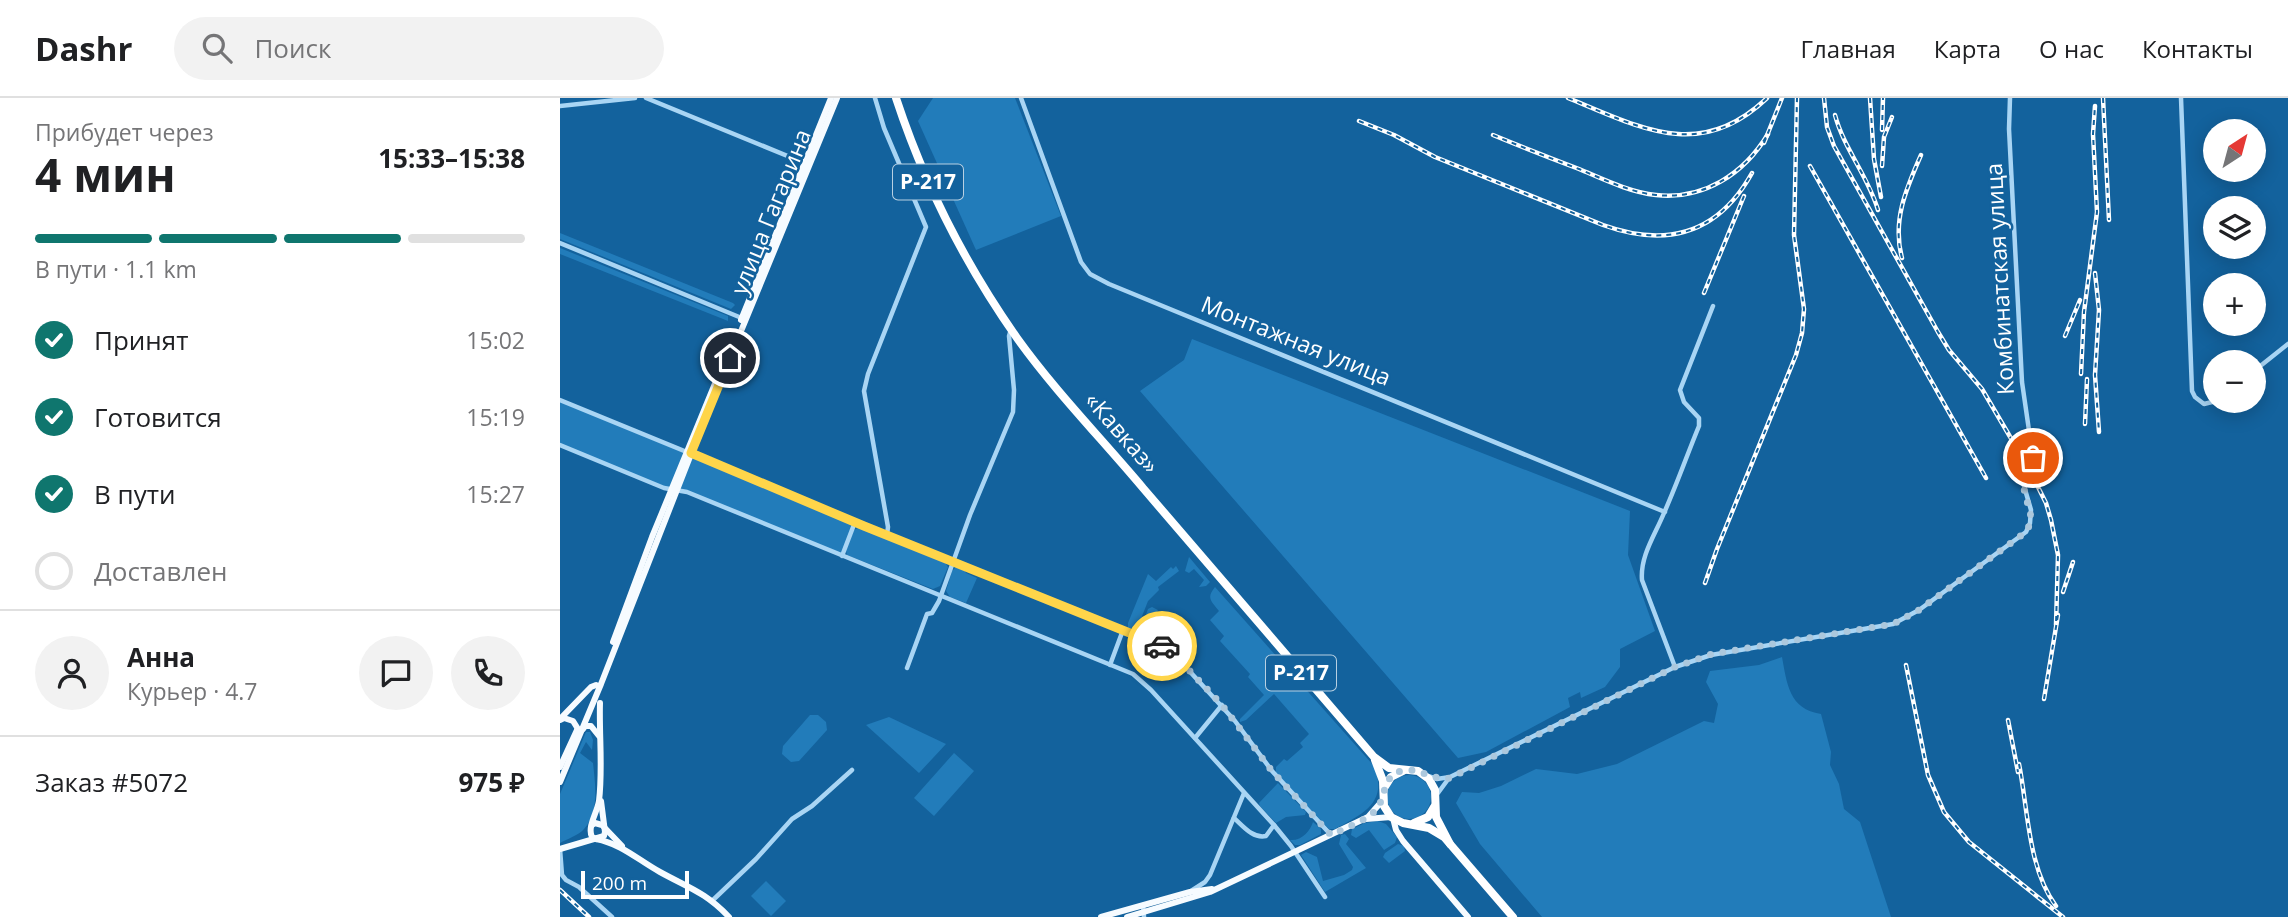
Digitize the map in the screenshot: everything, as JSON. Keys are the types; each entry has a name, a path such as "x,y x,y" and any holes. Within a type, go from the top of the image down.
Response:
{"highway":[{"name":"«Кавказ»","path":"896,98 936,200 984,289 1051,380 1374,757 1389,768 1418,771 1424,775"},
{"name":"«Кавказ»","path":"1374,757 1384,788 1382,800"},
{"path":"1384,788 1391,777 1403,771"},
{"path":"1410,824 1428,817 1434,807 1436,797 1433,784 1424,775"},
{"path":"1382,800 1392,817 1437,832 1513,917"},
{"path":"1434,807 1439,827 1450,844"}],"main road":[{"name":"улица Гагарина","path":"560,782 623,610 807,164 831,98"},
{"name":"улица Гагарина","path":"807,164 837,98"},
{"name":"улица Гагарина","path":"560,720 592,687 597,687"},
{"name":"улица Гагарина","path":"600,703 600,788 605,828"},
{"path":"560,720 564,718 573,721 579,730 591,726 599,736"},
{"name":"улица Гагарина","path":"560,767 579,730"},
{"name":"улица Гагарина","path":"592,825 600,788"},
{"path":"1101,917 1144,911 1200,896 1361,820 1374,812 1382,800"},
{"path":"1361,820 1392,817 1395,830 1403,841 1468,917"},
{"path":"572,844 592,825 599,823 626,849 658,871 713,900 729,917"},
{"path":"1403,841 1401,831 1410,824"},
{"path":"592,825 590,834 596,839 626,849"},
{"path":"560,849 604,836 605,828"},
{"path":"1127,917 1190,892 1217,888"}],"street":[{"path":"562,104 635,98"},
{"path":"646,98 807,164"},
{"path":"875,98 884,128 926,227 868,374 864,391 888,527 887,535"},
{"name":"Монтажная улица","path":"1021,98 1081,262 1090,274 1665,512"},
{"name":"Комбинатская улица","path":"1436,797 1441,786 1450,778 1675,667 1712,654 1893,624 1919,610 2021,537 2029,528 2031,510 2024,486 2033,458 2022,380 2009,129 2010,98"},
{"path":"2181,98 2192,391 2203,403"},
{"path":"560,243 744,319"},
{"path":"1675,667 1642,580 1641,569 1699,426 1699,418 1684,402 1680,390 1713,306"},
{"path":"907,668 928,614 932,613 941,595 1011,418 1014,401 1009,336 1011,328"},
{"path":"2266,361 2288,344"},
{"path":"560,400 1170,651 1222,705 1272,771 1331,835"},
{"path":"560,445 673,491 687,492 1138,678 1274,825 1325,897"},
{"path":"842,556 855,522"},
{"path":"1110,665 1123,630"},
{"name":"улица Гагарина","path":"597,687 600,703"},
{"path":"1195,738 1222,705"},
{"path":"713,900 792,819 812,806 852,770"},
{"path":"1424,775 1437,779 1450,778"},
{"path":"1190,892 1210,875 1244,793"},
{"path":"1234,818 1260,838 1266,836 1274,825"},
{"path":"560,849 562,875 612,917"}],"shaded area":[{"path":"933,98 1015,98 1061,216 976,250 918,121"},
{"path":"560,233 735,305 731,309 560,239"},
{"path":"560,248 728,316 728,321 560,254"},
{"path":"1192,339 1630,511 1628,555 1655,631 1620,649 1620,667 1605,687 1581,698 1580,692 1568,698 1570,707 1486,752 1458,758 1140,391 1184,360"},
{"path":"560,400 855,522 842,556 560,445"},
{"path":"860,527 944,561 948,567 940,586 933,589 847,555 854,530"},
{"path":"1189,557 1210,582 1206,586 1199,587 1204,580 1194,569 1189,573 1185,571"},
{"path":"1176,566 1179,571 1158,587 1159,590 1148,601 1137,629 1128,630 1128,623 1148,574 1156,581 1171,567 1173,569"},
{"path":"956,567 963,568 966,573 977,578 966,603 950,597 946,591 952,571"},
{"path":"1215,587 1374,766 1378,779 1375,798 1363,812 1335,829 1329,829 1276,773 1276,767 1303,747 1300,743 1309,734 1274,694 1246,720 1240,722 1264,695 1248,677 1250,674 1220,641 1224,636 1210,620 1219,611 1211,599"},
{"path":"1152,607 1158,610 1156,614 1172,626 1158,641 1144,637 1140,631 1148,609"},
{"path":"1782,657 1791,694 1802,707 1821,714 1831,752 1830,765 1839,784 1844,809 1860,822 1891,917 1542,917 1480,844 1456,803 1462,792 1479,793 1536,769 1577,774 1617,764 1704,721 1714,723 1718,704 1706,682 1710,671 1759,665"},
{"path":"810,715 818,715 826,722 827,730 799,761 791,762 782,754 783,746"},
{"path":"889,717 946,744 919,773 866,725"},
{"path":"586,732 590,732 593,740 592,750 586,742 580,753 593,763 594,806 584,829 560,843 560,794"},
{"path":"954,753 974,771 934,816 914,798"},
{"path":"1409,775 1424,782 1431,797 1424,812 1409,819 1394,812 1387,797 1394,782"},
{"path":"1278,783 1306,812 1305,815 1286,817 1276,823 1260,806 1259,803"},
{"path":"1378,821 1386,824 1397,837 1395,843 1384,850 1369,830 1356,838 1351,835 1352,829"},
{"path":"1313,822 1321,829 1321,834 1300,845 1295,845 1290,840 1305,835"},
{"path":"1345,834 1349,839 1346,844 1366,868 1325,892 1301,855 1306,852 1317,857 1323,881 1344,875 1353,867 1339,844 1341,835"},
{"path":"1398,844 1404,846 1405,851 1389,863 1383,857"},
{"path":"766,881 786,901 771,916 751,896"}],"railway":[{"path":"1568,98 1645,128 1694,134 1718,129 1742,118 1767,98"},
{"path":"1764,143 1782,98"},
{"path":"1705,583 1796,355 1802,333 1804,309 1794,235 1797,98"},
{"path":"1824,98 1827,127 1834,146 1938,332 1949,350 1982,389 2046,503 2058,555 2056,625"},
{"path":"1870,98 1874,159 1881,197"},
{"path":"1882,130 1883,98"},
{"path":"2103,98 2109,220"},
{"path":"2081,374 2084,312 2097,212 2093,134 2095,106"},
{"path":"1835,115 1878,210"},
{"path":"1882,166 1884,137 1892,117"},
{"path":"1359,121 1394,135 1435,157 1603,225 1648,235 1669,235 1707,222 1738,194 1752,173"},
{"path":"1493,135 1626,188 1656,195 1674,195 1706,188 1735,172 1768,134"},
{"path":"1902,258 1899,244 1902,205 1921,155"},
{"path":"1810,166 1986,478"},
{"path":"1704,293 1744,196"},
{"path":"2095,273 2099,310 2095,375 2099,432"},
{"path":"2065,336 2080,300"},
{"path":"2085,424 2087,379"},
{"path":"2063,592 2073,562"},
{"path":"2044,699 2058,615"},
{"path":"1906,665 1928,775 1944,812 1969,842 2063,917"},
{"path":"2008,720 2018,772"},
{"path":"2019,764 2034,857 2056,906"},
{"path":"560,890 589,917"}],"way so far":[{"path":"1162,646 1172,652 1222,705 1272,771 1331,835 1374,812 1382,800 1387,782 1397,773 1410,770 1431,778 1450,778 1675,667 1712,654 1893,624 1919,610 2026,532 2031,510 2024,486 2033,458"}],"route":[{"path":"730,358 691,453 1162,646"}]}
